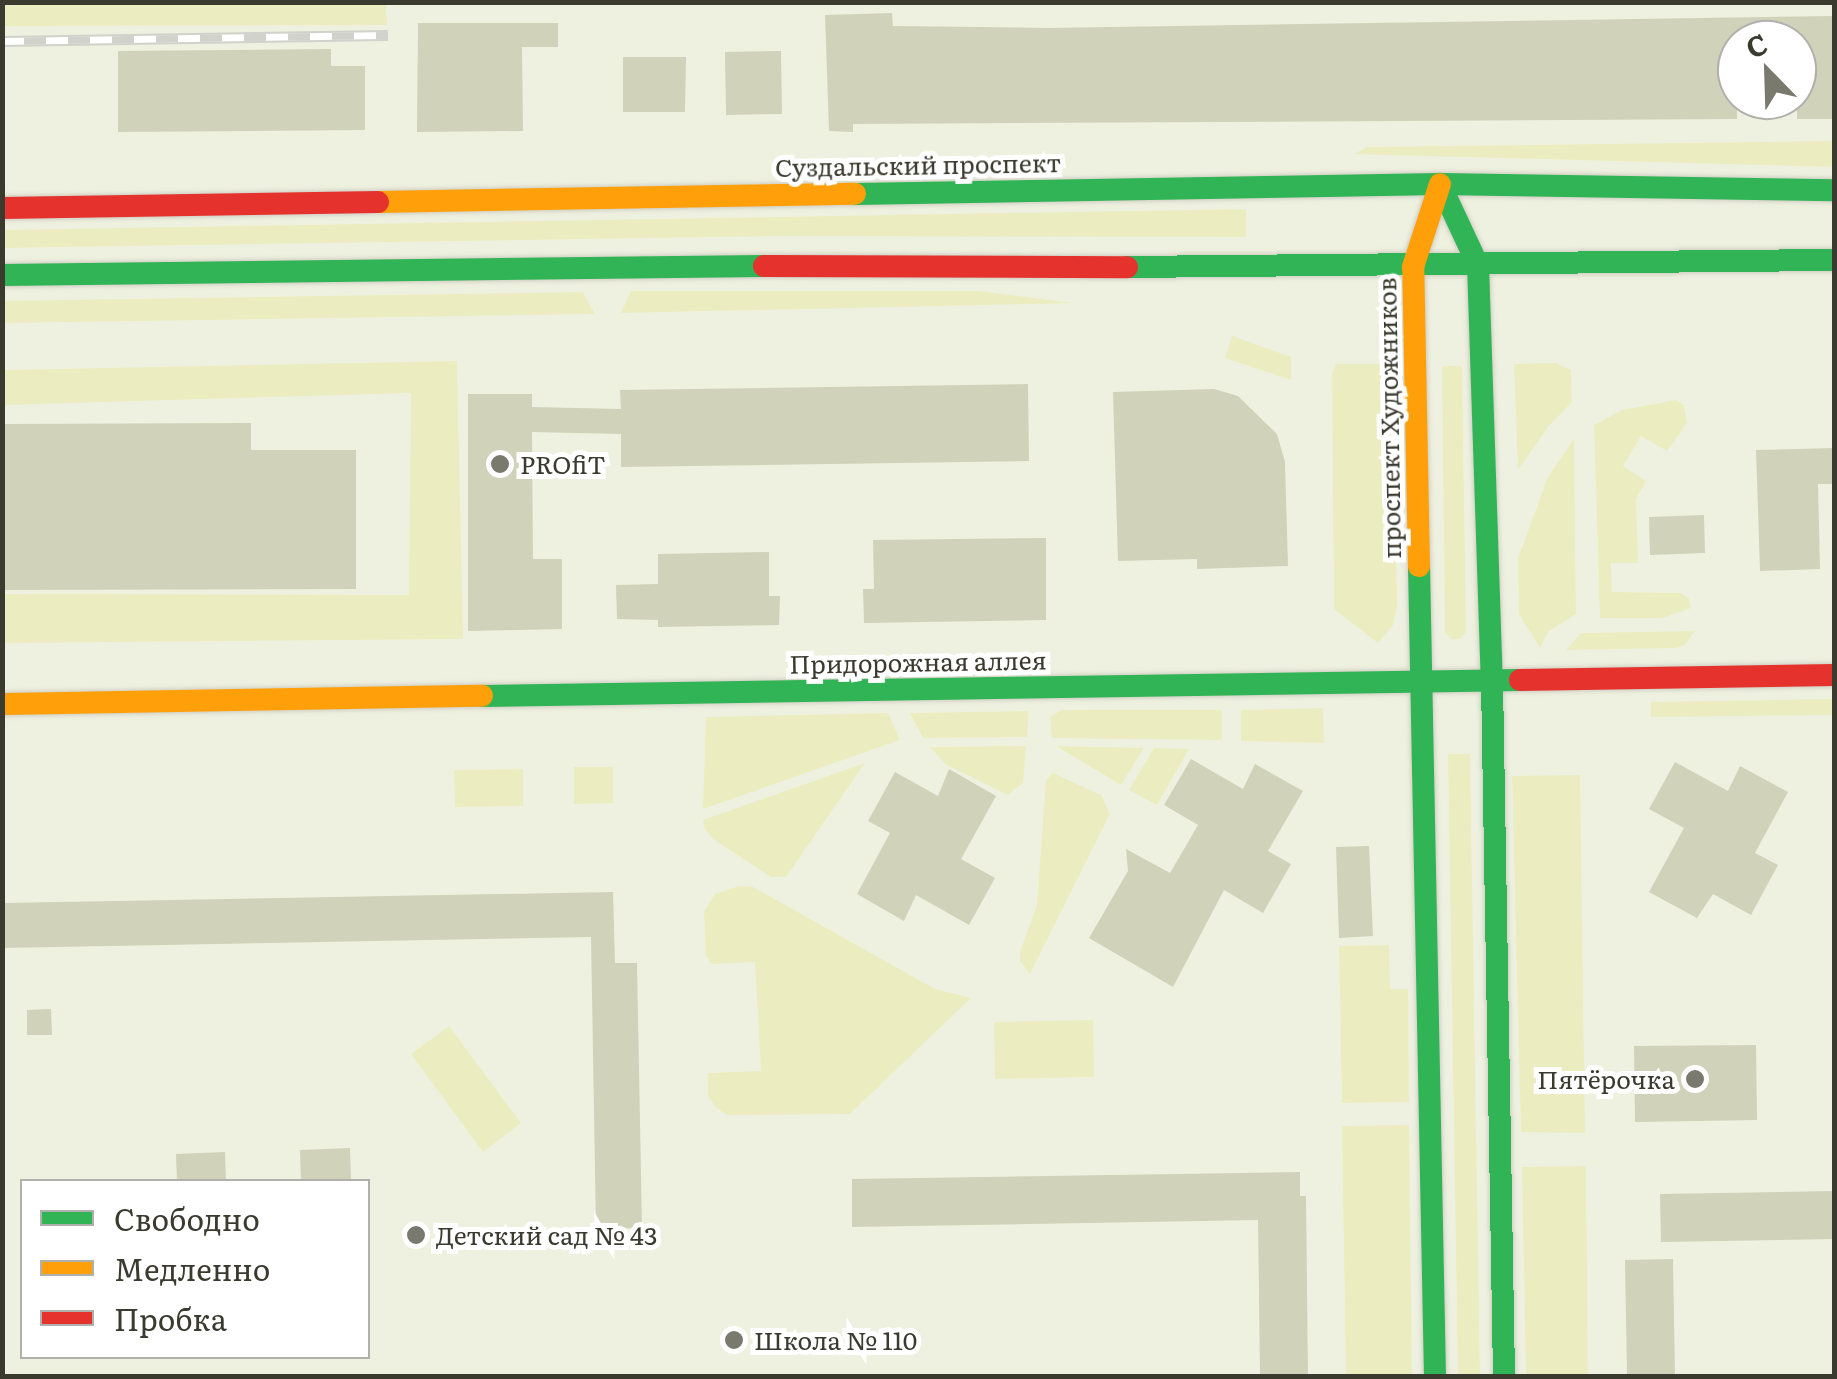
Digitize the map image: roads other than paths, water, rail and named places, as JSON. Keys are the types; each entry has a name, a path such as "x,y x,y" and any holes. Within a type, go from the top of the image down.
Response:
{"street":[{"name":"Суздальский проспект","path":"2,208 1440,184 1834,190"},
{"path":"1440,184 1478,265 1492,680 1504,1376"},
{"name":"проспект Художников","path":"1435,1376 1414,267 1440,184"},
{"path":"2,275 606,266 1414,267 1834,260"},
{"name":"Придорожная аллея","path":"2,704 1834,675"}],"railway":[{"path":"2,41 388,35"}],"place":[{"name":"PROfiT","path":"500,464"},
{"name":"Пятёрочка","path":"1695,1079"},
{"name":"Детский сад № 43","path":"416,1235"},
{"name":"Школа № 110","path":"734,1340"}]}
